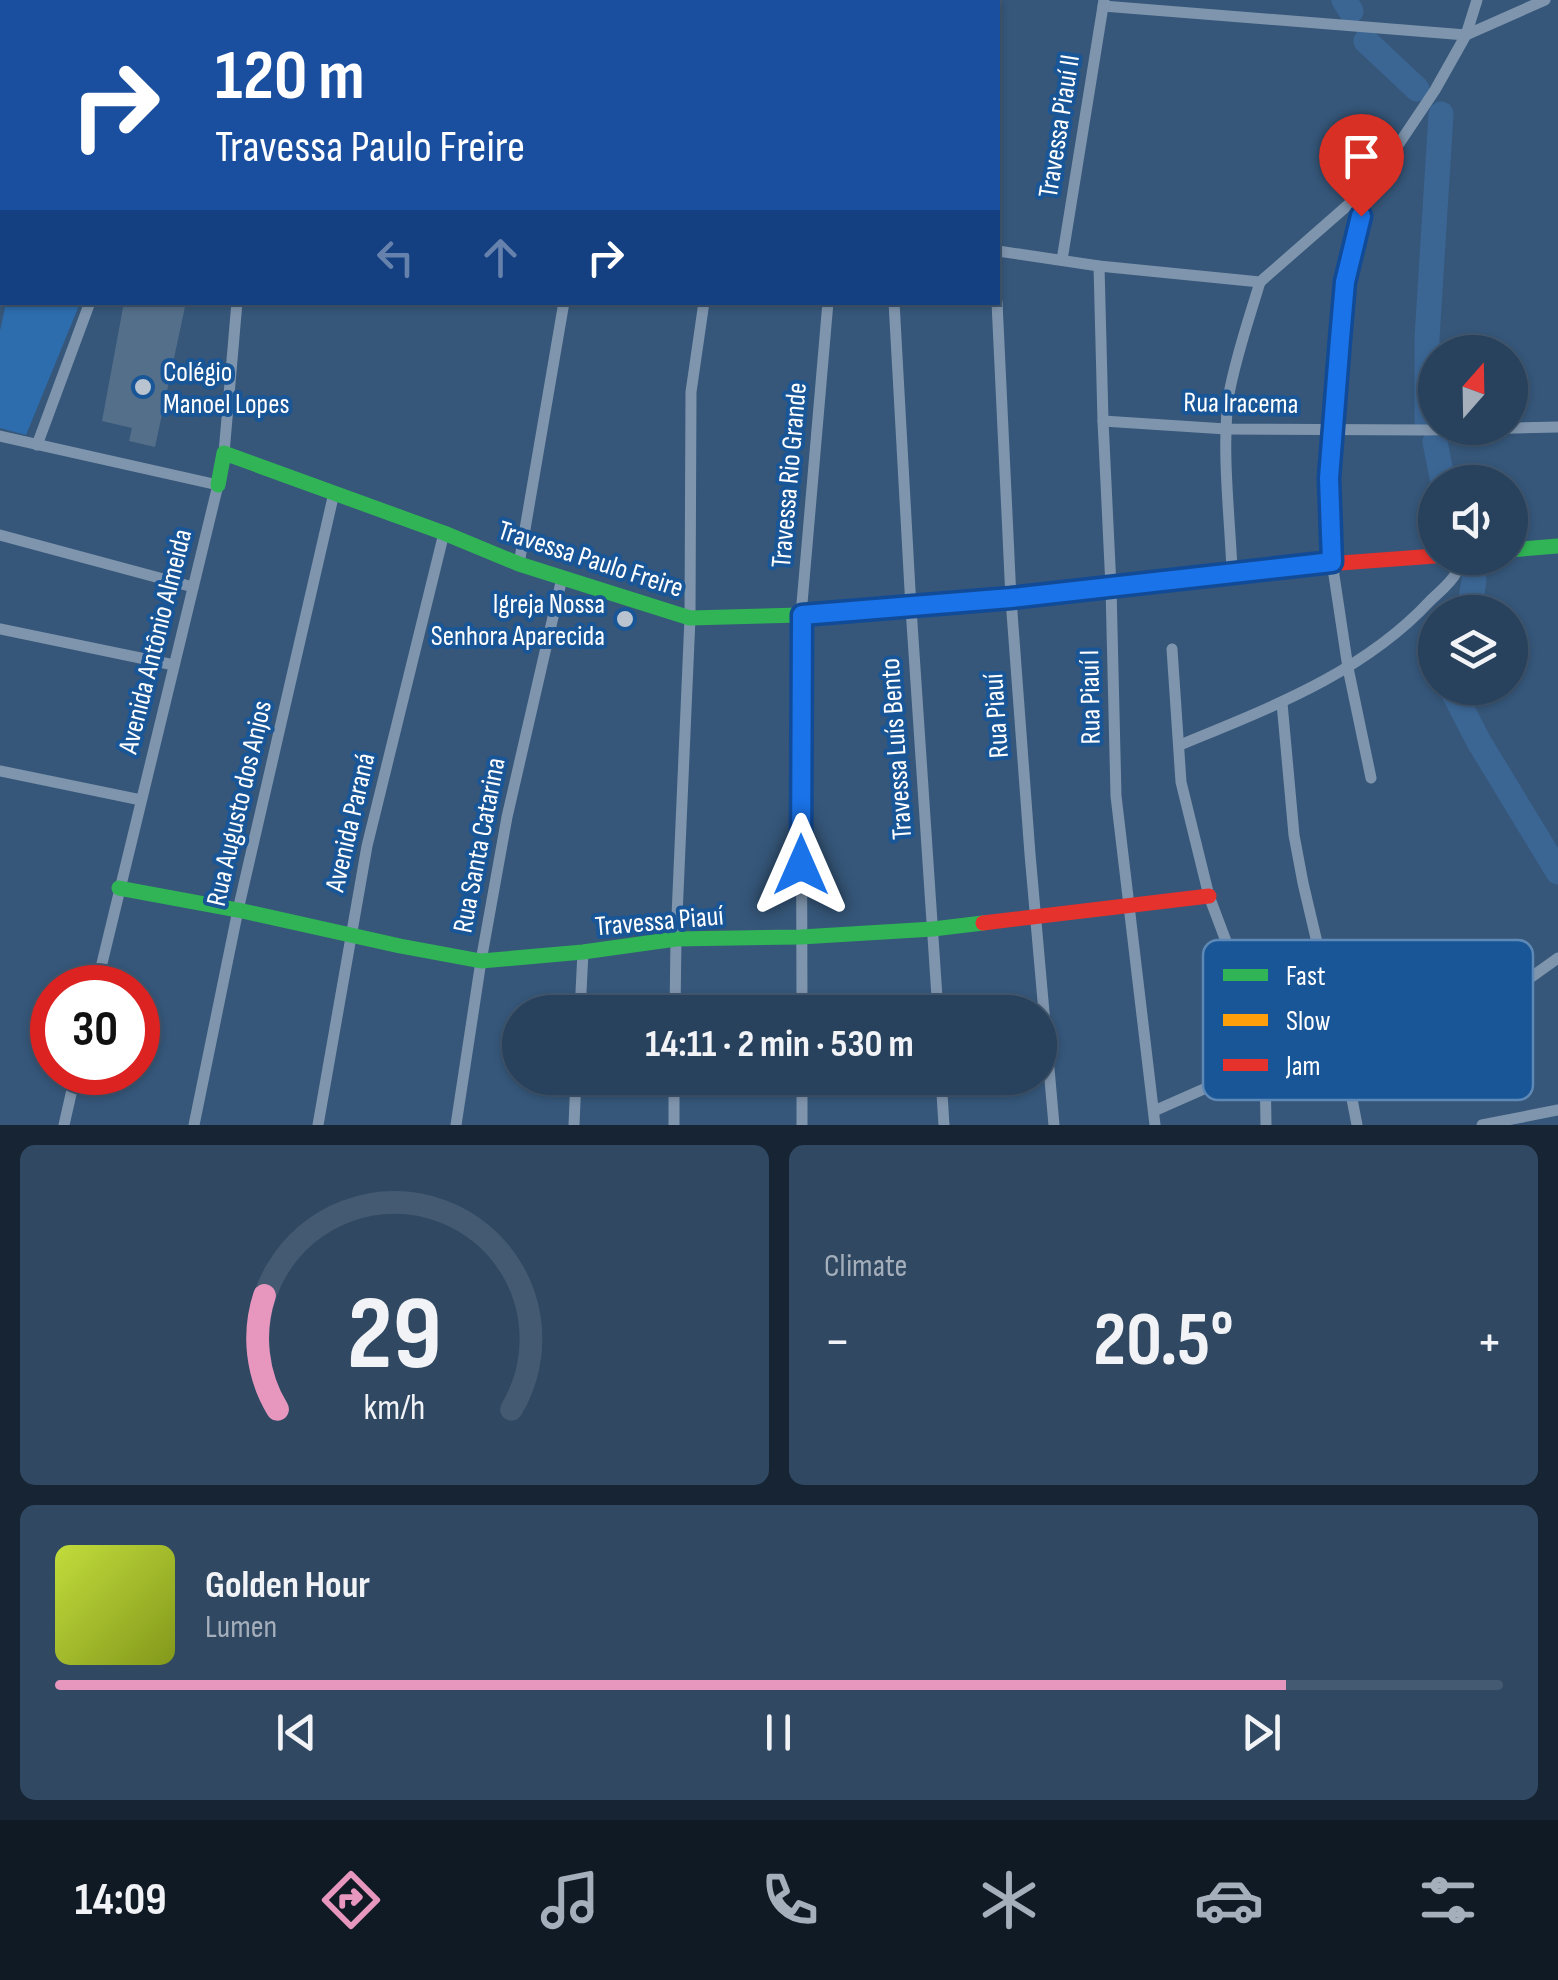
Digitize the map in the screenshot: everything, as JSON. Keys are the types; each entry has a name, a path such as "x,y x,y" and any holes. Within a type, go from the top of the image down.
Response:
{"street":[{"path":"1371,778 1348,668 1332,562 1328,498 1345,282 1372,184 1466,35 1477,0"},
{"path":"1104,3 1466,35 1545,0"},
{"name":"Travessa Piauí II","path":"1062,260 1104,3"},
{"path":"1232,572 1226,429 1229,395 1260,282 1372,184"},
{"path":"1000,250 1099,266 1260,282"},
{"name":"Rua Piauí I","path":"1099,266 1116,796 1155,1125"},
{"path":"38,445 89,305"},
{"name":"Avenida Antônio Almeida","path":"102,965 218,485 238,305"},
{"path":"519,564 563,305"},
{"path":"675,995 690,618 691,408 704,305"},
{"name":"Travessa Rio Grande","path":"802,995 802,615 828,305"},
{"name":"Travessa Luís Bento","path":"894,305 937,995"},
{"name":"Rua Piauí","path":"997,305 1011,598 1054,1125"},
{"name":"Rua Iracema","path":"1103,422 1226,429 1558,426"},
{"path":"0,436 218,485"},
{"name":"Travessa Paulo Freire","path":"224,453 519,564 690,618 910,608 1232,572 1418,557"},
{"name":"Rua Augusto dos Anjos","path":"194,1125 238,910 334,493"},
{"name":"Avenida Paraná","path":"318,1125 366,846 444,533"},
{"path":"0,535 193,586"},
{"path":"1528,548 1558,546"},
{"path":"1180,746 1282,703 1348,668 1404,628 1454,575"},
{"name":"Rua Santa Catarina","path":"456,1125 506,816 562,578"},
{"path":"0,630 174,665"},
{"path":"1172,649 1181,782 1208,896 1226,940"},
{"path":"1282,703 1294,835 1316,940"},
{"path":"0,771 141,800"},
{"name":"Travessa Piauí","path":"120,888 481,961 676,939 933,930 1208,896"},
{"path":"581,995 583,952"},
{"path":"1533,976 1558,958"},
{"path":"1154,1110 1203,1089"},
{"path":"64,1125 71,1095"},
{"path":"574,1125 575,1095"},
{"path":"674,1095 674,1125"},
{"path":"802,1095 802,1125"},
{"path":"943,1095 944,1125"},
{"path":"1352,1100 1357,1125"},
{"path":"1482,1125 1558,1110"}],"shaded area":[{"path":"6,305 79,305 26,435 0,428 0,331"}],"building":[{"path":"123,305 185,305 155,447 129,441 132,428 102,421"}],"waterway":[{"path":"1344,0 1351,11"},
{"path":"1366,41 1417,89"},
{"path":"1427,335 1441,114"},
{"path":"1436,445 1440,465"},
{"path":"1472,595 1474,580"},
{"path":"1460,705 1558,872"}],"traffic: fast":[{"path":"218,485 224,453 519,564 690,618 911,608 1039,595"},
{"path":"1528,548 1558,546"},
{"path":"119,888 481,961 676,939 801,937 983,923"}],"traffic: jam":[{"path":"1039,595 1232,571 1418,557"},
{"path":"983,923 1209,896"}],"place":[{"name":"Colégio Manoel Lopes","path":"143,387"},
{"name":"Igreja Nossa Senhora Aparecida","path":"625,619"}],"route":[{"path":"801,865 802,615 1011,598 1332,562 1328,498 1332,428 1345,282 1361,216"}]}
